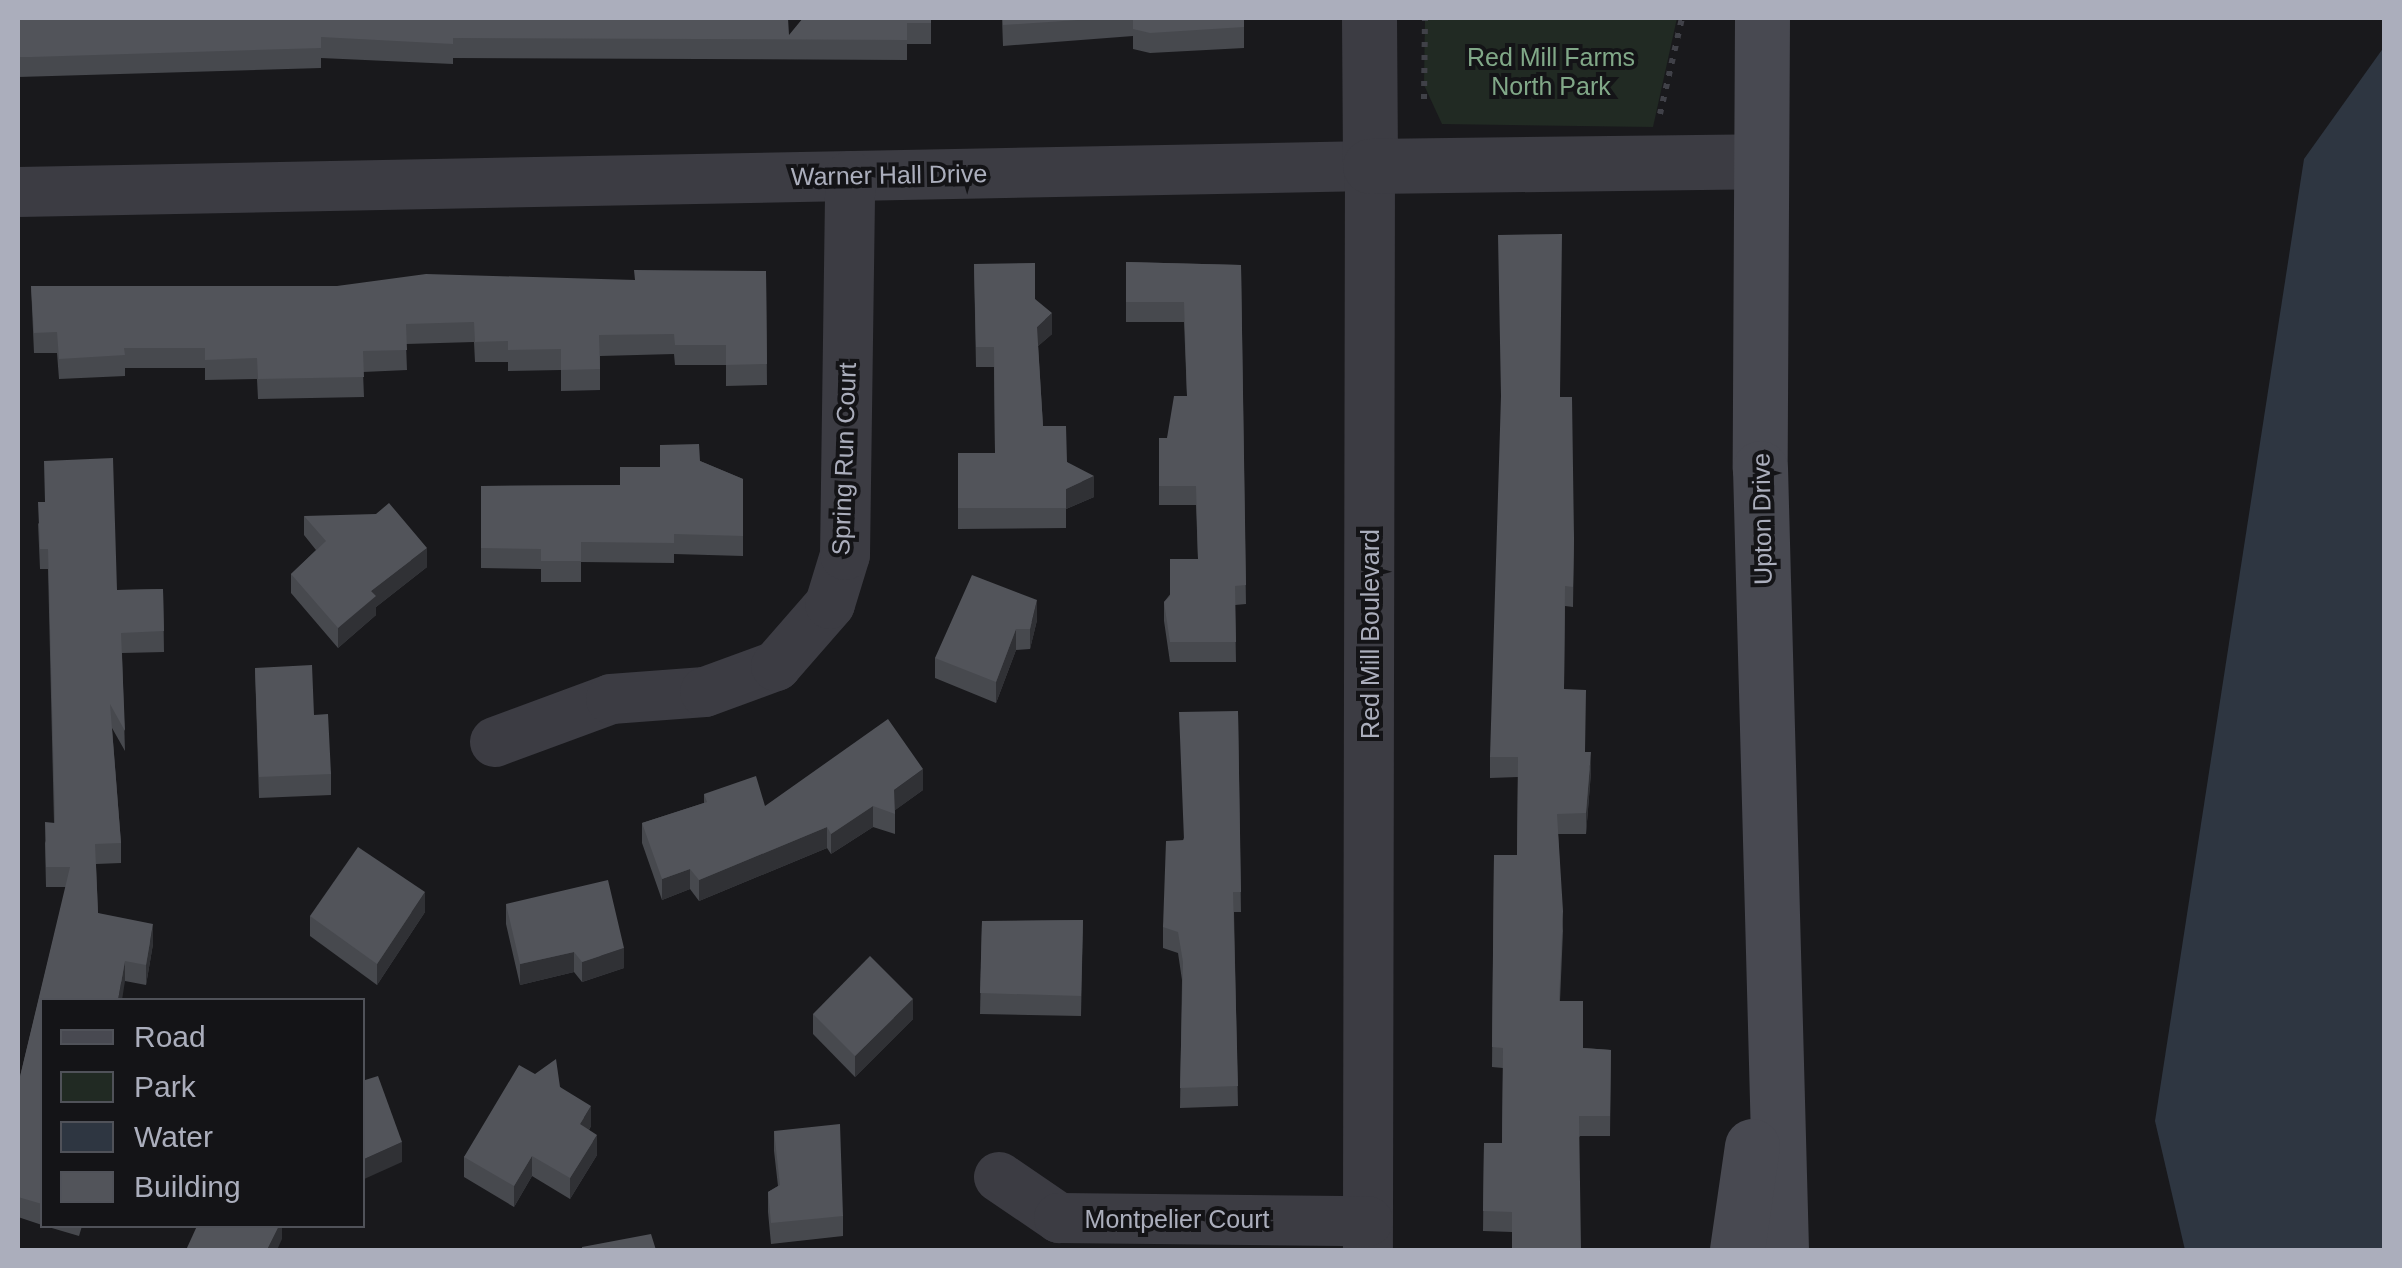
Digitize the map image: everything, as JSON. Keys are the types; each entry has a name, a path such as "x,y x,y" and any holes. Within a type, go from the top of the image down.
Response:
{"main road":[{"name":"Upton Drive","path":"1762,18 1760,161 1770,1020 1782,1250"},
{"name":"Upton Drive","path":"1737,1250 1770,1020"}],"street":[{"name":"Red Mill Boulevard","path":"1368,1236 1396,166 1369,18"},
{"name":"Warner Hall Drive","path":"18,192 1760,161"},
{"name":"Spring Run Court","path":"495,742 611,698 705,692 776,666 830,604 845,555 850,176"},
{"name":"Montpelier Court","path":"999,1177 1058,1218 1368,1236"}],"path":[{"path":"1396,166 1425,18"},
{"path":"1676,162 1659,120 1682,18"}],"green space":[{"name":"Red Mill Farms North Park","path":"1425,18 1677,18 1653,127 1442,124 1424,85"}],"water":[{"path":"2384,47 2384,1250 2185,1250 2155,1121 2304,159"}],"building":[{"path":"18,18 788,18 789,35 803,18 931,18 931,23 907,23 907,40 453,38 453,44 321,37 321,48 18,57"},
{"path":"1003,18 1107,18 1003,25"},
{"path":"1133,18 1244,18 1244,27 1150,33 1133,29"},
{"path":"1562,234 1560,397 1572,397 1574,539 1573,587 1565,586 1564,689 1586,690 1585,752 1591,752 1586,813 1557,814 1563,911 1559,1001 1583,1001 1583,1048 1611,1050 1610,1116 1579,1116 1581,1250 1512,1250 1512,1212 1483,1211 1484,1143 1502,1143 1503,1048 1492,1047 1494,855 1517,855 1518,757 1490,757 1501,396 1498,235"},
{"path":"1126,262 1241,265 1246,585 1235,586 1236,642 1170,642 1164,602 1170,596 1170,559 1198,559 1196,486 1159,486 1159,438 1167,438 1174,396 1187,396 1184,302 1126,302"},
{"path":"1035,263 1035,299 1052,313 1037,327 1043,426 1066,426 1067,462 1094,476 1066,489 1066,508 958,508 958,453 995,453 994,347 976,347 974,264"},
{"path":"634,270 766,271 767,364 726,365 726,345 675,345 674,334 599,335 600,369 561,370 561,349 508,350 508,341 475,342 474,322 406,324 407,350 363,351 364,377 258,379 257,358 205,360 205,348 124,348 125,355 59,359 57,332 34,333 31,286 337,286 426,274 635,280"},
{"path":"699,444 700,461 743,479 743,536 674,534 674,543 581,542 581,561 541,561 541,549 481,548 481,486 620,485 620,467 660,467 660,445"},
{"path":"113,458 117,590 163,589 164,631 121,633 125,731 110,704 121,843 95,844 98,913 153,924 146,965 125,961 118,998 40,998 40,1203 18,1197 18,1085 70,867 46,867 45,822 55,823 48,549 40,549 38,502 45,502 44,461"},
{"path":"389,503 427,548 371,591 376,596 338,628 291,574 326,541 304,516 376,514"},
{"path":"972,575 1037,600 1030,629 1016,629 996,682 935,658"},
{"path":"312,665 314,715 328,714 331,774 259,777 255,668"},
{"path":"1238,711 1241,892 1233,892 1238,1086 1180,1088 1183,962 1178,932 1163,927 1166,841 1184,840 1179,712"},
{"path":"888,719 923,769 894,790 895,814 873,806 831,834 827,827 699,880 690,869 662,879 642,823 707,802 704,794 756,776 765,806"},
{"path":"358,847 425,892 377,964 310,916"},
{"path":"608,880 624,948 582,962 574,952 520,964 506,904"},
{"path":"1083,920 1081,996 980,993 982,921"},
{"path":"870,956 913,999 855,1056 813,1014"},
{"path":"556,1059 560,1087 591,1106 580,1124 597,1135 570,1178 532,1156 514,1186 464,1157 519,1065 535,1074"},
{"path":"378,1076 402,1142 365,1159 365,1080"},
{"path":"840,1124 843,1216 771,1223 768,1192 780,1185 774,1131"},
{"path":"196,1228 278,1228 267,1250 186,1250"},
{"path":"651,1234 656,1250 582,1250 582,1247"}]}
